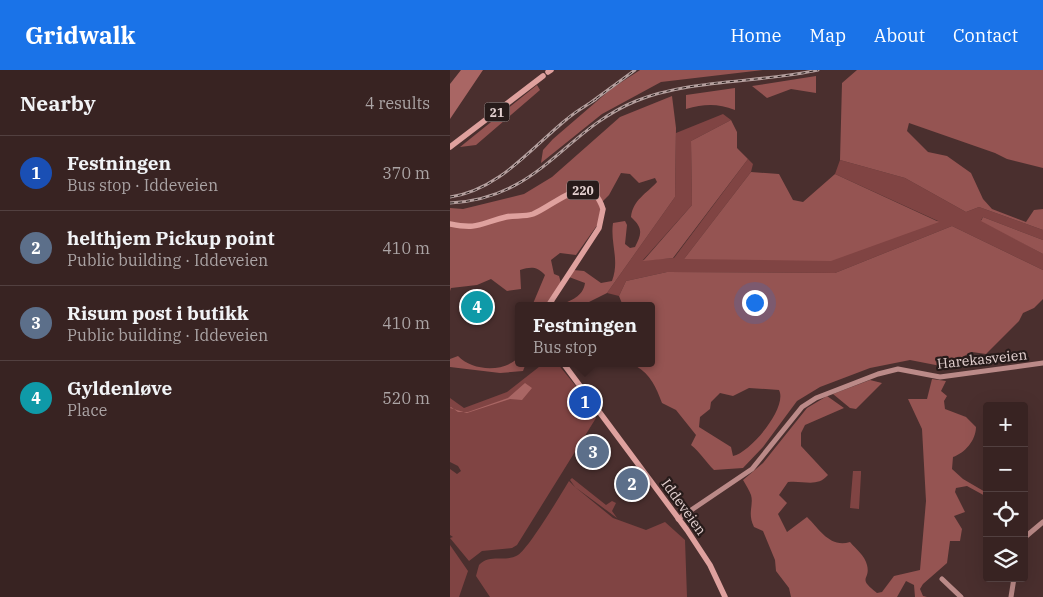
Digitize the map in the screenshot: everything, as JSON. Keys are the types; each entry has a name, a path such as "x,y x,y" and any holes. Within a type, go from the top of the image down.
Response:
{"main road":[{"name":"21","path":"450,147 547,73"},
{"name":"220","path":"450,224 478,227 506,217 532,214 578,190 588,191 597,197 603,209 599,228 551,302"},
{"name":"Iddeveien","path":"566,367 678,519 710,565 726,597"}],"street":[{"name":"Harekasveien","path":"678,519 752,469 802,407 816,398 878,374 898,369 940,377 1043,363"},
{"path":"1025,537 1043,522"},
{"path":"942,579 961,597"},
{"path":"1010,597 1013,582"}],"shaded area":[{"path":"461,70 483,70 450,119 450,84"},
{"path":"640,70 763,70 661,82 602,114 541,163 543,150 553,139 611,89"},
{"path":"857,70 1043,70 1043,168 1007,159 909,123 907,131 928,152 947,156 971,173 983,199 992,209 1026,222 1034,210 1043,209 1043,230 979,207 966,212 905,178 840,160 842,83"},
{"path":"816,76 816,93 791,89 767,98 752,86"},
{"path":"537,85 540,90 476,145 460,147"},
{"path":"735,88 735,110 710,105 686,109 686,95"},
{"path":"672,96 676,128 675,197 607,293 589,302 568,302 576,298 582,292 585,283 569,277 573,270 584,271 601,283 612,281 615,266 613,223 625,221 627,225 625,244 630,248 635,247 640,231 638,224 631,217 632,211 637,202 657,182 655,178 639,183 630,174 621,173 609,195 602,202 598,224 576,255 560,253 551,260 554,274 559,276 561,284 555,302 534,302 545,275 533,268 520,270 521,289 507,291 491,279 477,285 451,288 450,291 450,208 463,209 524,194 552,177 620,117"},
{"path":"723,114 731,120 691,141 692,205 643,260 674,258 748,159 753,164 751,172 684,259 938,221 835,174 840,160 905,178 966,212 979,207 1043,230 1043,240 983,217 981,220 1043,254 1043,270 952,226 835,273 667,272 626,281 619,296 607,293 675,197 676,133"},
{"path":"731,120 737,132 737,148 748,159 673,258 643,261 692,205 691,141"},
{"path":"751,172 779,174 793,200 803,202 835,174 939,222 831,261 684,259"},
{"path":"983,217 1043,240 1043,254 981,221"},
{"path":"952,226 1043,270 1043,299 1034,308 1023,313 1019,321 986,354 972,352 958,359 956,369 910,360 870,368 820,387 797,401 763,447 743,468 714,470 691,445 696,435 676,410 662,403 658,392 646,373 637,367 655,367 655,302 621,302 619,296 626,281 667,272 835,273","holes":["749,388 779,390 780,398 773,417 758,438 741,453 733,456 731,447 699,427 700,417 710,409 711,402 720,393 733,396"]},
{"path":"458,356 471,365 488,368 505,366 515,360 515,367 524,367 523,371 500,373 450,367 450,359"},
{"path":"539,367 560,367 579,390 596,418 517,545 512,548 482,551 469,561 450,538 453,537 450,535 450,469 457,474 461,471 458,466 450,462 450,398 464,408 507,392"},
{"path":"932,379 946,381 941,391 947,396 944,401 945,409 966,417 976,427 976,432 969,445 953,457 952,469 963,479 983,491 983,495 967,486 956,488 955,492 965,512 954,516 962,529 960,541 950,541 947,563 923,584 920,589 923,596 927,597 915,597 914,585 906,581 897,597 791,597 789,588 776,571 775,560 763,531 754,527 751,518 751,495 743,480 763,463 807,408 827,396 844,408 805,425 801,433 801,446 828,475 824,479 810,483 788,482 779,495 787,503 778,514 787,532 807,517 831,540 843,543 850,542 866,562 868,570 867,584 877,593 882,592 894,576 920,570 926,501 922,429 908,399 927,399"},
{"path":"870,380 882,383 856,409 850,408 833,394"},
{"path":"525,383 532,388 522,400 510,399 467,413 464,412 508,398"},
{"path":"853,471 861,471 859,509 850,508"},
{"path":"572,478 606,505 612,501 616,503 612,511 617,518 575,487 570,480"},
{"path":"569,481 613,518 646,530 665,522 685,540 687,597 490,597 476,576 479,565 488,559 508,558 518,555 537,532"},
{"path":"450,545 468,571 459,597 450,597"}],"railway":[{"path":"590,103 635,70"},
{"path":"450,203 481,198 507,189 530,176 589,129 611,114 636,101 657,94 702,85 818,70"},
{"path":"450,197 468,193 499,177 570,116 596,99"}],"place":[{"name":"Gyldenløve","path":"477,307"},
{"name":"Festningen","path":"585,402"},
{"name":"Risum post i butikk","path":"593,452"},
{"name":"helthjem Pickup point","path":"632,484"}]}
